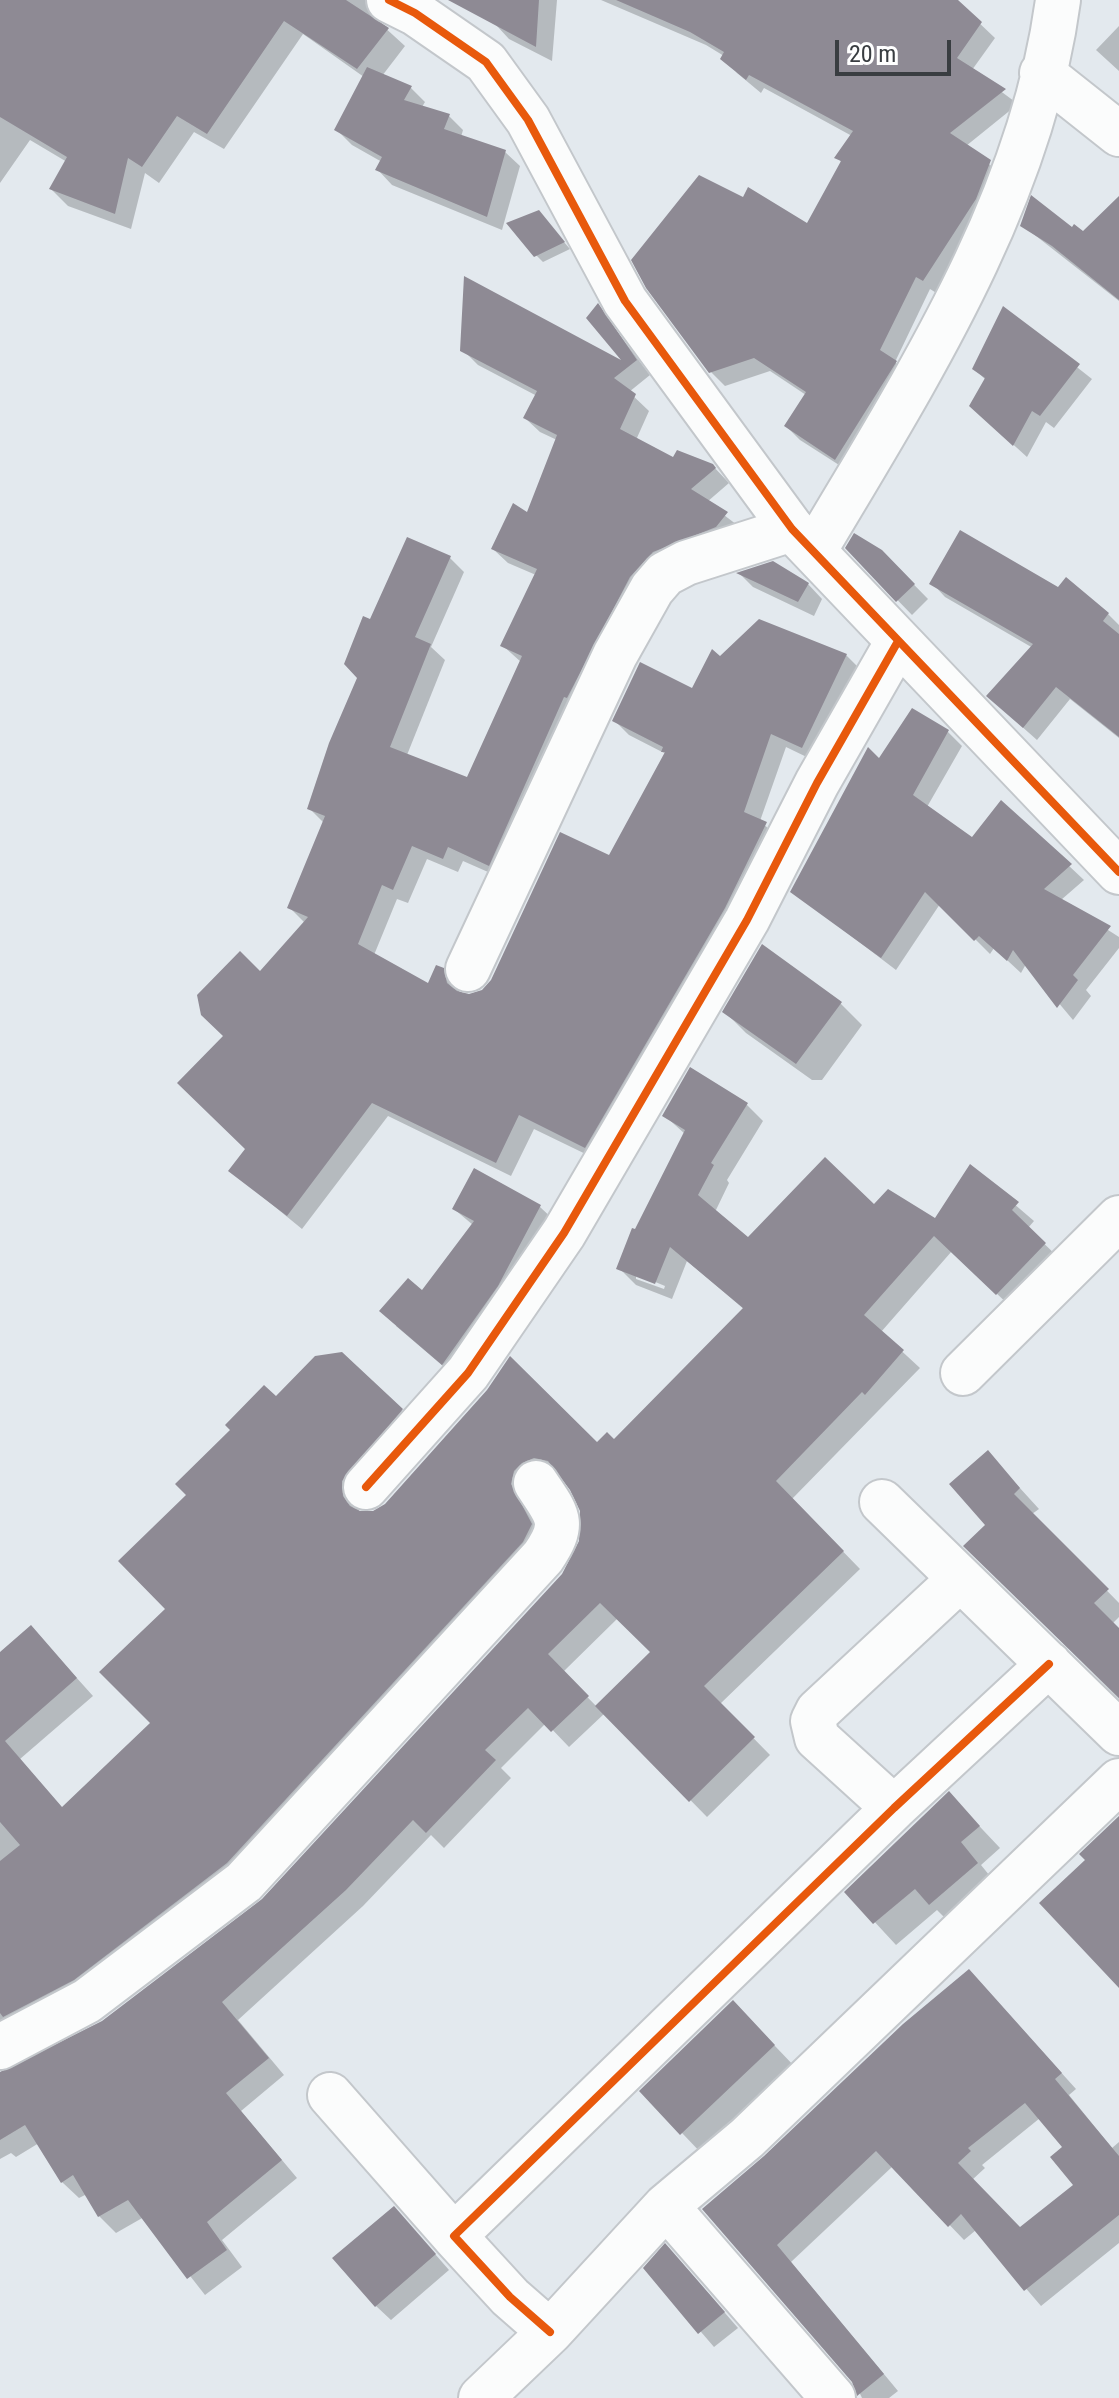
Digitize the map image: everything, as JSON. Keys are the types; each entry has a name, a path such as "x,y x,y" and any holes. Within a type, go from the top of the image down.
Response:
{"street":[{"path":"389,0 415,13 486,62 528,120 625,301 803,540 897,643 1119,872"},
{"path":"468,969 615,655 652,589 665,574 686,563 803,540 896,413 979,259 1026,140 1058,0"},
{"path":"1042,73 1119,134"},
{"path":"366,1487 468,1373 564,1233 747,920 817,783 897,643"},
{"path":"963,1373 1119,1218"},
{"path":"4,2037 87,2001 244,1882 543,1557 557,1537 558,1516 536,1483"},
{"path":"882,1502 1119,1733"},
{"path":"894,1808 817,1738 813,1721 818,1711 960,1579"},
{"path":"454,2236 894,1808 1049,1664"},
{"path":"481,2398 550,2332 666,2206 747,2138 1119,1781"},
{"path":"330,2095 510,2297 550,2332"},
{"path":"666,2206 833,2398"}],"building":[{"path":"0,0 346,0 389,28 357,69 284,21 207,134 177,116 142,167 128,158 115,214 49,189 67,157 0,117"},
{"path":"448,0 539,0 536,47"},
{"path":"616,0 958,0 982,22 957,58 1006,89 950,133 991,160 976,199 923,281 916,277 880,350 897,361 835,460 784,426 806,392 754,358 709,373 646,288 631,260 699,175 743,197 748,187 807,223 841,161 834,158 853,131 749,75 746,80 720,59 724,52 690,32"},
{"path":"367,67 412,86 404,100 450,114 444,129 506,150 487,217 375,170 382,157 334,130"},
{"path":"1031,195 1072,227 1074,224 1083,231 1119,196 1119,300 1052,246 1020,226"},
{"path":"539,210 565,242 534,257 506,223"},
{"path":"464,276 621,360 586,318 598,303 637,360 614,378 636,394 620,429 673,457 677,450 713,464 716,468 691,489 728,512 716,527 653,552 630,577 567,698 564,697 489,866 448,847 443,859 412,846 393,890 382,885 358,944 428,983 436,965 444,968 447,983 457,991 469,994 482,990 491,980 560,832 609,855 665,752 661,752 663,747 612,721 640,662 692,688 712,649 720,656 759,619 847,654 802,748 771,734 744,812 767,822 725,908 585,1148 519,1115 496,1163 372,1103 287,1216 228,1171 245,1149 177,1083 223,1036 201,1015 197,995 240,951 260,971 308,917 287,908 325,816 307,809 329,743 357,678 344,664 363,616 370,619 407,537 451,556 415,637 431,644 390,747 467,777 522,656 500,646 537,569 491,549 513,503 527,512 557,435 523,418 537,391 460,351"},
{"path":"1003,306 1080,364 1040,416 1032,411 1013,446 969,406 985,378 972,369"},
{"path":"960,530 1058,587 1066,577 1109,613 1103,621 1119,634 1119,737 1056,687 1023,728 986,696 1033,644 929,584"},
{"path":"854,533 882,550 915,584 896,602 845,548"},
{"path":"773,561 809,583 798,602 736,573"},
{"path":"912,708 949,730 913,795 972,837 1001,800 1072,864 1044,889 1111,926 1073,975 1078,980 1057,1008 1013,950 1007,961 979,936 974,941 925,892 881,958 790,892 868,747 879,758"},
{"path":"762,944 842,1002 796,1064 722,1012"},
{"path":"690,1067 748,1103 711,1163 714,1165 698,1195 748,1237 825,1157 874,1204 888,1189 935,1218 970,1164 1019,1202 1012,1210 1046,1243 996,1295 934,1236 864,1315 904,1350 865,1395 862,1392 776,1481 844,1551 704,1686 755,1737 689,1802 595,1706 650,1652 600,1603 548,1654 589,1696 551,1732 528,1708 485,1750 496,1760 426,1833 413,1820 346,1890 222,2002 269,2058 226,2093 282,2160 207,2222 227,2250 187,2279 128,2200 98,2217 73,2175 61,2183 25,2125 0,2140 0,2072 102,2021 262,1899 562,1574 579,1541 580,1511 570,1490 548,1461 534,1458 522,1463 514,1471 511,1484 532,1524 523,1542 227,1863 74,1980 3,2017 0,2013 0,1861 20,1845 0,1822 0,1652 31,1625 77,1678 5,1741 62,1807 150,1723 99,1672 165,1609 118,1561 186,1495 175,1484 230,1430 225,1425 264,1385 276,1396 315,1356 342,1352 403,1409 342,1481 343,1496 350,1506 360,1511 373,1511 385,1504 487,1390 510,1356 597,1442 607,1432 614,1439 743,1308 670,1247 655,1284 616,1269 632,1228 635,1229 685,1130 662,1116"},
{"path":"474,1168 541,1205 498,1286 442,1365 379,1311 408,1278 422,1290 474,1221 452,1209"},
{"path":"988,1450 1020,1488 1014,1494 1109,1589 1094,1603 1119,1628 1119,1698 963,1546 985,1525 949,1484"},
{"path":"949,1791 980,1826 961,1842 978,1863 929,1905 915,1889 873,1924 844,1892"},
{"path":"1119,1816 1119,1988 1039,1903 1085,1860 1079,1854"},
{"path":"969,1969 1062,2073 1055,2079 1119,2156 1119,2215 1024,2291 961,2214 948,2227 876,2151 777,2245 884,2374 857,2396 852,2382 702,2209 764,2156 903,2024","holes":["1025,2103 1062,2147 1050,2157 1073,2185 1020,2227 958,2163 971,2151 968,2148"]},
{"path":"733,2000 775,2045 680,2135 639,2091"},
{"path":"394,2206 436,2254 375,2307 332,2258"},
{"path":"665,2243 725,2312 698,2334 643,2268"}],"cycle path":[{"path":"389,0 415,13 486,62 528,120 625,301 792,529 1119,872"},
{"path":"366,1487 468,1373 564,1233 747,920 817,783 897,643"},
{"path":"550,2332 510,2297 454,2236 894,1808 1049,1664"}]}
